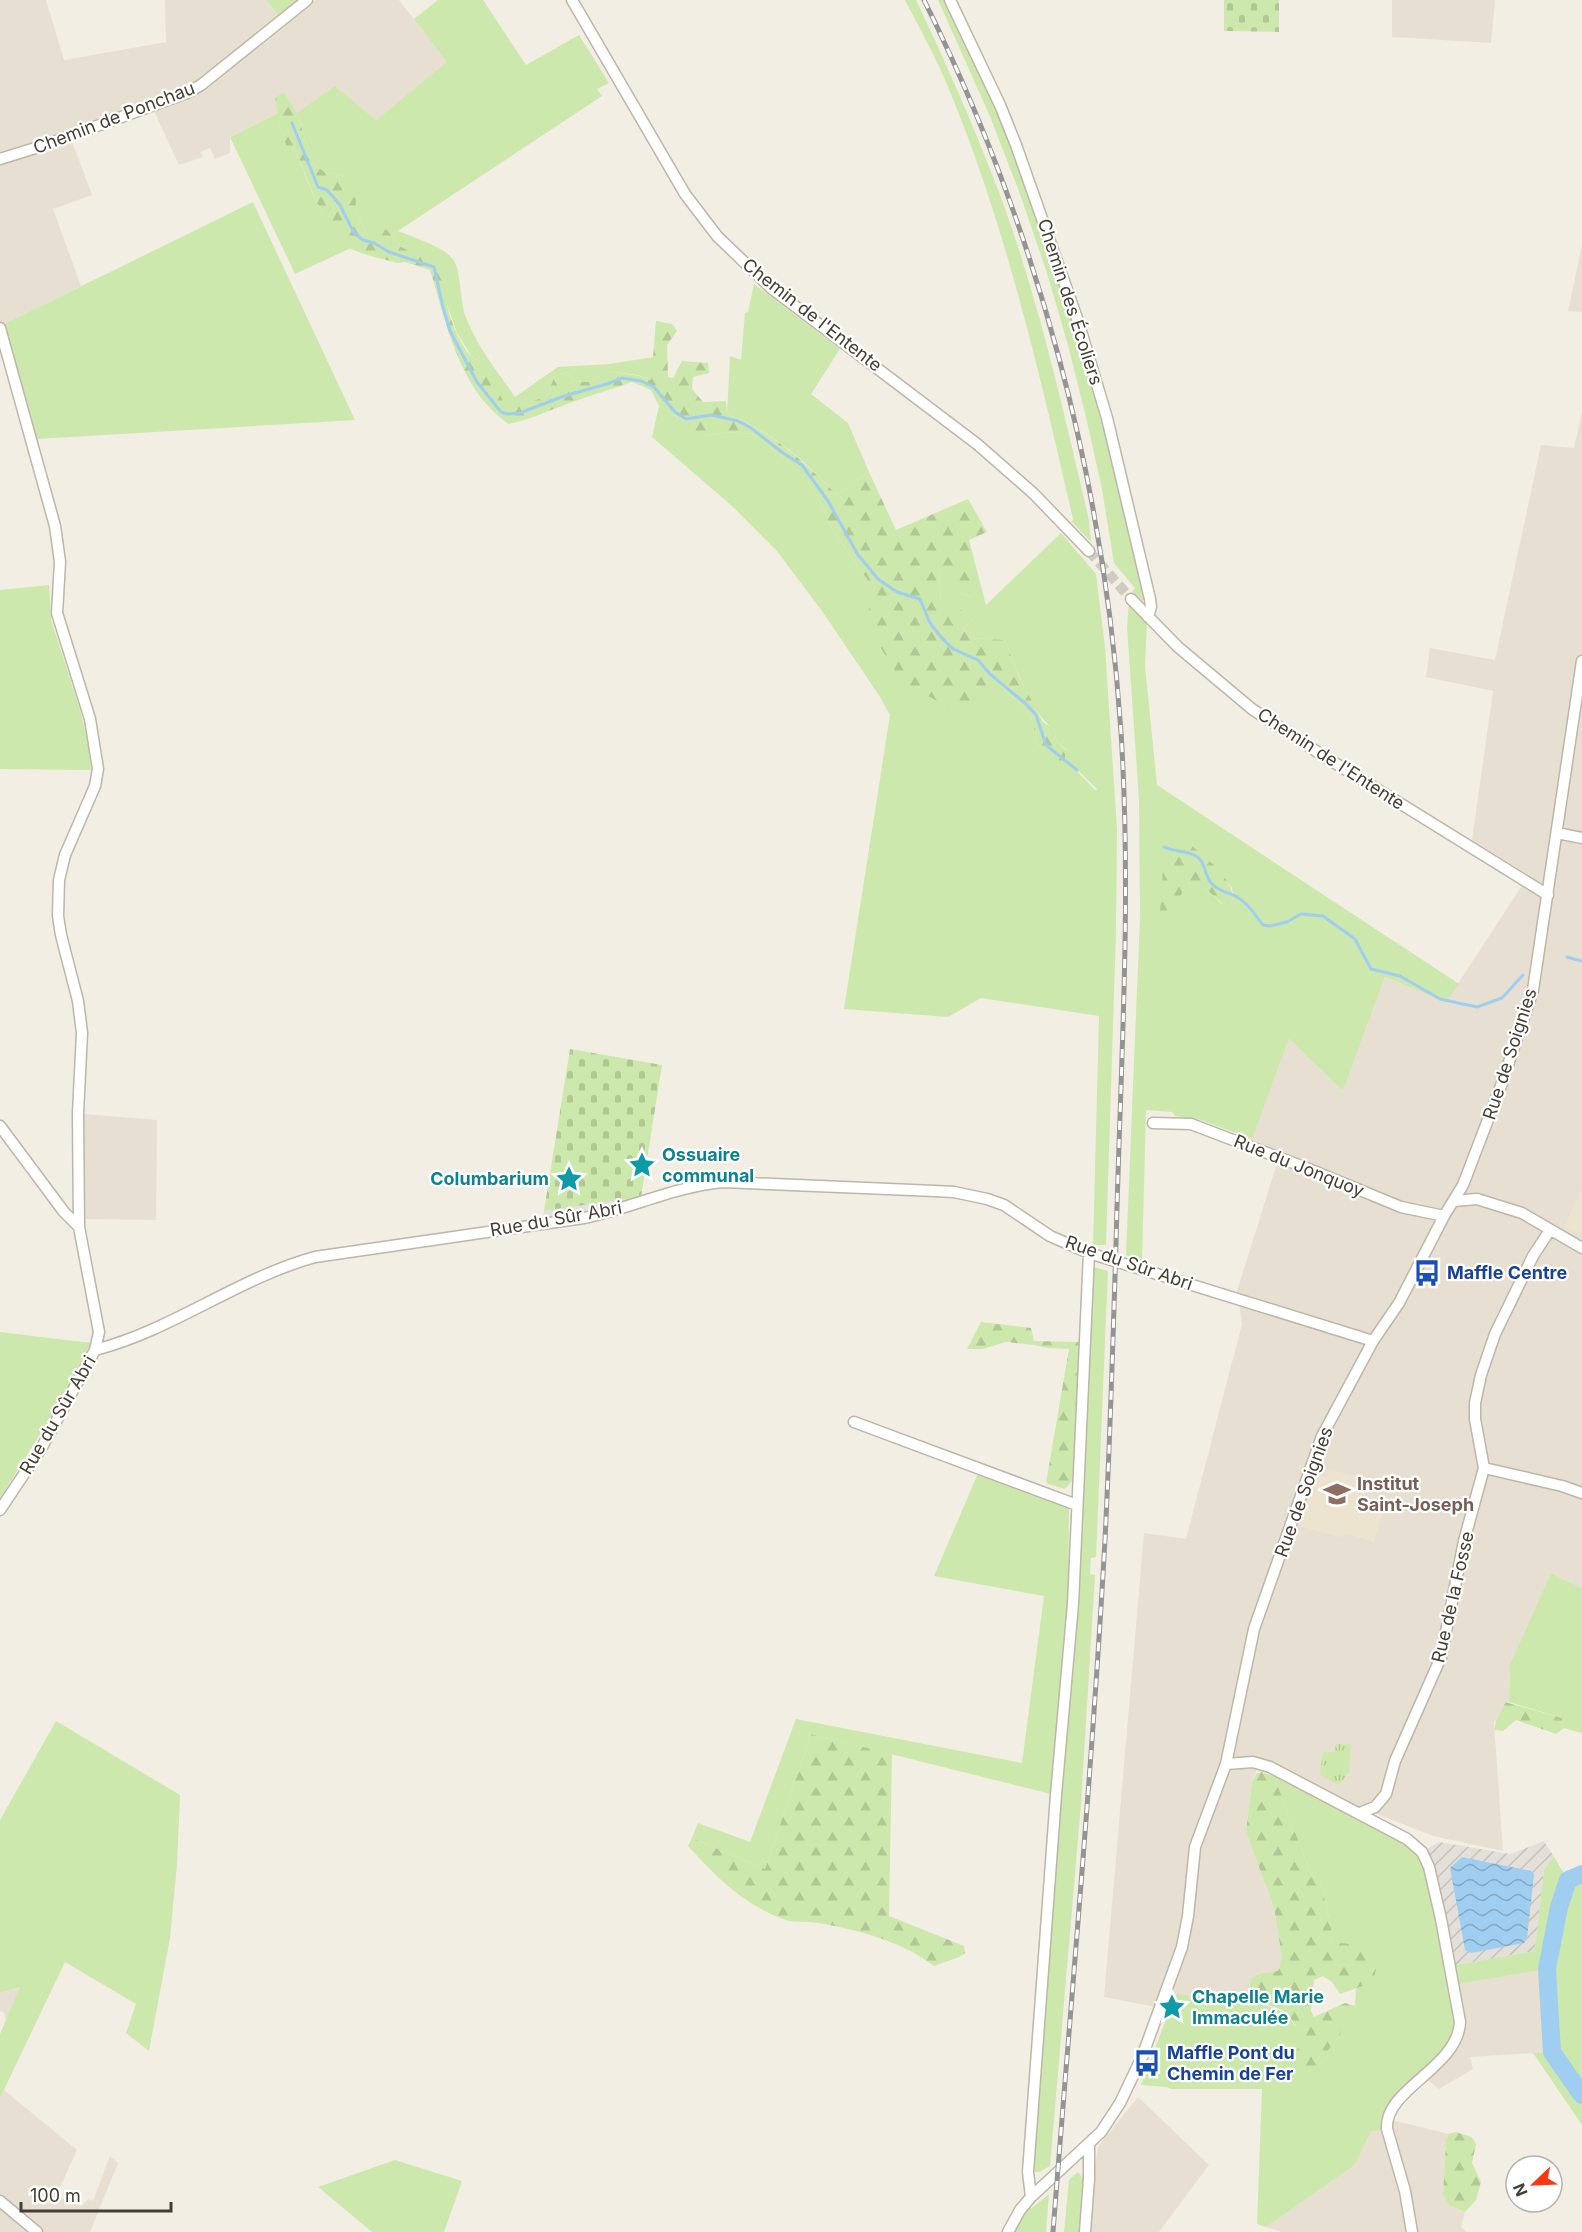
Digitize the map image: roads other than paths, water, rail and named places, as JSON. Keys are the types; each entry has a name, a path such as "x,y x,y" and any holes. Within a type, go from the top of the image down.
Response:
{"street":[{"name":"Chemin de Ponchau","path":"0,159 188,93 308,0"},
{"name":"Chemin de l'Entente","path":"572,0 685,194 717,236 771,288 977,444 1034,494 1089,551"},
{"name":"Chemin des Écoliers","path":"950,0 1000,105 1016,145 1090,358 1107,418 1150,599 1151,607 1148,616"},
{"path":"0,328 55,526 60,562 57,613 90,719 98,769 95,786 65,855 59,880 58,897 60,935 78,1001 82,1033 78,1113 79,1227 99,1332 95,1350"},
{"name":"Chemin de l'Entente","path":"1131,599 1178,647 1252,709 1548,896"},
{"name":"Rue de Soignies","path":"1008,2232 1020,2210 1031,2197 1089,2144 1111,2118 1142,2057 1171,1980 1185,1932 1195,1847 1226,1764 1254,1629 1322,1436 1373,1341 1399,1303 1444,1216 1463,1185 1502,1083 1533,990 1582,661"},
{"path":"1557,833 1582,838"},
{"name":"Rue du Jonquoy","path":"1153,1123 1191,1124 1401,1207 1444,1216"},
{"path":"0,1126 64,1212 79,1227"},
{"name":"Rue du Sûr Abri","path":"0,1510 42,1447 95,1350 135,1338 236,1287 315,1257 584,1218 619,1210 687,1187 724,1182 954,1192 987,1199 1004,1205 1050,1236 1089,1253 1373,1341"},
{"path":"1463,1185 1477,1199"},
{"path":"1454,1201 1477,1199 1522,1213 1582,1248"},
{"name":"Rue de la Fosse","path":"1360,1813 1375,1807 1386,1794 1395,1761 1441,1657 1464,1541 1484,1468 1474,1419 1475,1403 1484,1366 1495,1334 1517,1287 1550,1230"},
{"path":"1031,2197 1028,2172 1056,1795 1073,1604 1089,1253"},
{"path":"854,1422 1077,1505"},
{"path":"1484,1468 1562,1486 1582,1493"},
{"path":"1226,1764 1262,1764 1412,1842 1427,1861 1441,1919 1460,2022 1458,2039 1447,2054 1396,2103 1387,2122 1405,2191 1412,2232"},
{"path":"1085,2232 1089,2144"},
{"path":"0,2201 37,2232"}],"water":[{"path":"1462,1857 1531,1871 1534,1874 1527,1939 1524,1943 1471,1953 1465,1950 1450,1868"}],"waterway":[{"path":"292,123 318,187 327,190 340,205 354,233 363,240 374,243 389,252 434,267 450,331 477,382 501,412 520,413 622,378 641,381 654,387 675,412 686,419 711,415 738,421 751,428 802,465 828,501 858,555 878,579 897,592 920,599 930,623 941,637 953,649 978,660 990,674 1026,704 1036,715 1046,745 1077,770"},
{"path":"1164,847 1196,856 1202,862 1212,884 1241,900 1263,925 1270,926 1287,922 1301,914 1323,916 1355,939 1371,969 1400,976 1440,999 1477,1007 1502,998 1523,975"},
{"path":"1567,957 1582,961"},
{"path":"1582,1874 1568,1880 1559,1907 1547,1969 1552,2052 1582,2095"}],"tunnel":[{"path":"1089,551 1131,599"}],"railway":[{"path":"924,0 964,86 1000,175 1032,265 1058,356 1081,449 1099,543 1112,637 1121,732 1125,924 1107,1503 1088,1800 1053,2232"}],"place":[{"name":"Ossuaire communal","path":"642,1165"},
{"name":"Columbarium","path":"569,1179"},
{"name":"Maffle Centre","path":"1427,1273"},
{"name":"Institut Saint-Joseph","path":"1337,1494"},
{"name":"Chapelle Marie Immaculée","path":"1172,2007"},
{"name":"Maffle Pont du Chemin de Fer","path":"1147,2063"}]}
